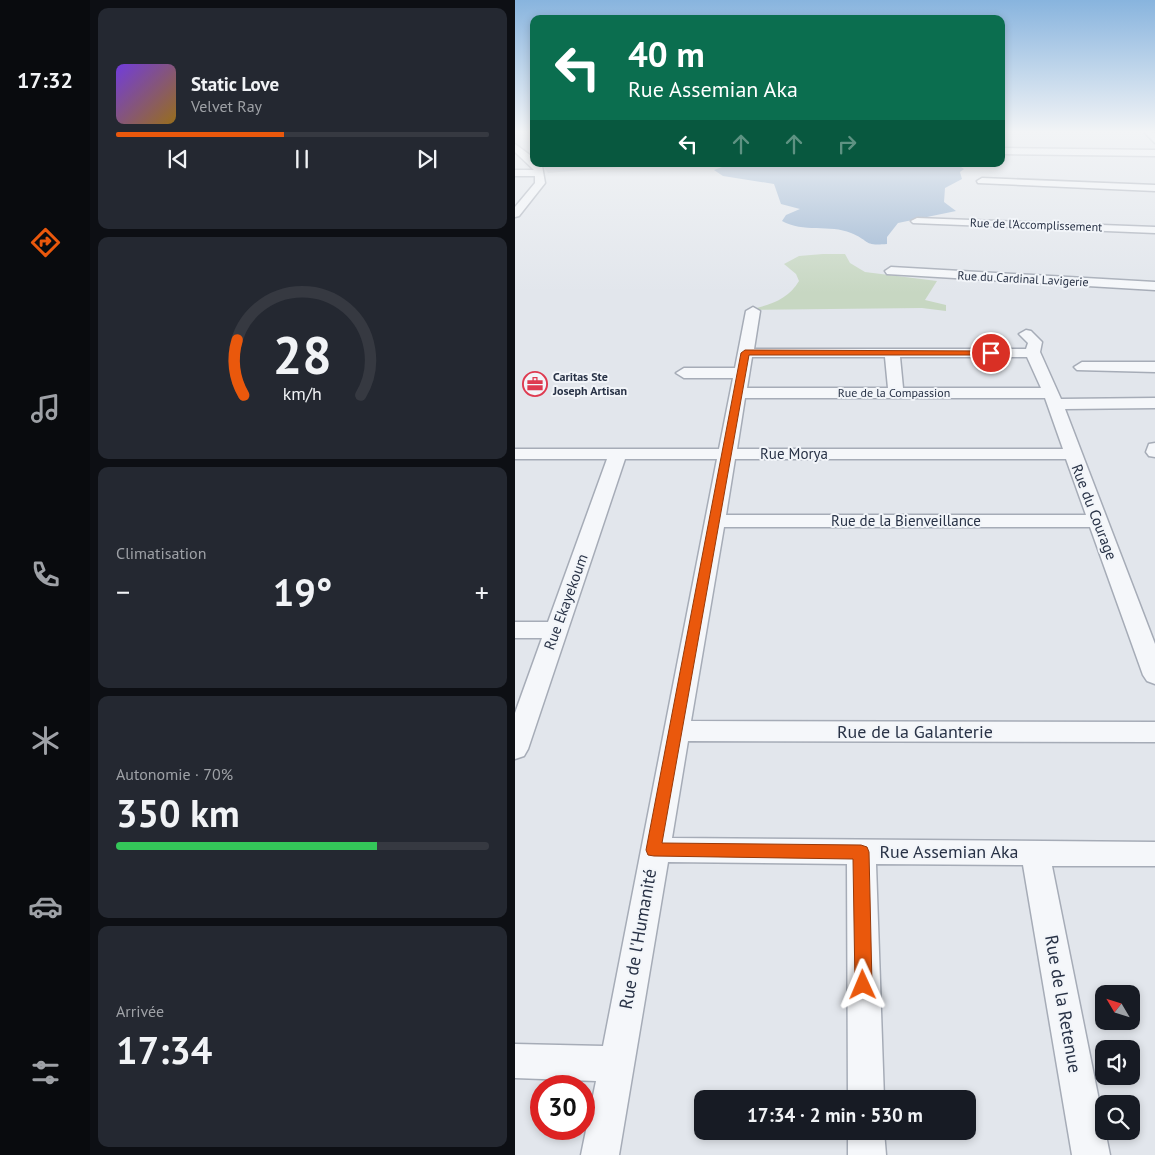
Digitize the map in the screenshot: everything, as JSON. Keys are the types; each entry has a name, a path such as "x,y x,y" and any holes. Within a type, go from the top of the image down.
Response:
{"street":[{"path":"515,214 538,186"},
{"path":"1092,186 1155,188"},
{"name":"Rue de l'Accomplissement","path":"917,221 1155,230"},
{"name":"Rue du Cardinal Lavigerie","path":"891,271 1155,286"},
{"name":"Rue de l'Humanité","path":"600,1155 753,311"},
{"path":"683,373 742,373 892,354 1030,353 1035,349 1035,342 1026,334"},
{"name":"Rue du Courage","path":"1030,353 1036,356 1053,398 1072,454 1155,675"},
{"path":"892,354 896,393"},
{"path":"1081,367 1155,367"},
{"name":"Rue de la Compassion","path":"742,373 896,393 1155,403"},
{"name":"Rue Morya","path":"515,454 1072,454"},
{"name":"Rue Ekayekoum","path":"515,749 520,721 556,630 618,454"},
{"name":"Rue de la Bienveillance","path":"715,521 1097,521"},
{"path":"515,630 556,630"},
{"name":"Rue de la Galanterie","path":"676,731 1155,732"},
{"name":"Rue Assemian Aka","path":"654,850 1155,854"},
{"path":"861,852 866,1090"},
{"name":"Rue de la Retenue","path":"1035,852 1091,1155"},
{"path":"515,1061 616,1064"},
{"path":"866,1140 867,1155"}],"green space":[{"path":"845,254 850,263 865,272 937,281 925,300 946,305 946,311 922,308 747,310 777,301 794,288 799,281 796,274 784,264 799,256"}],"water":[{"path":"775,186 949,186 945,188 944,202 956,211 898,223 887,237 887,244 870,244 843,230 790,225 782,221 786,215 800,209 781,204"}],"place":[{"name":"Caritas Ste Joseph Artisan","path":"535,384"}],"route":[{"path":"863,985 861,852 654,850 745,353 991,353"}]}
